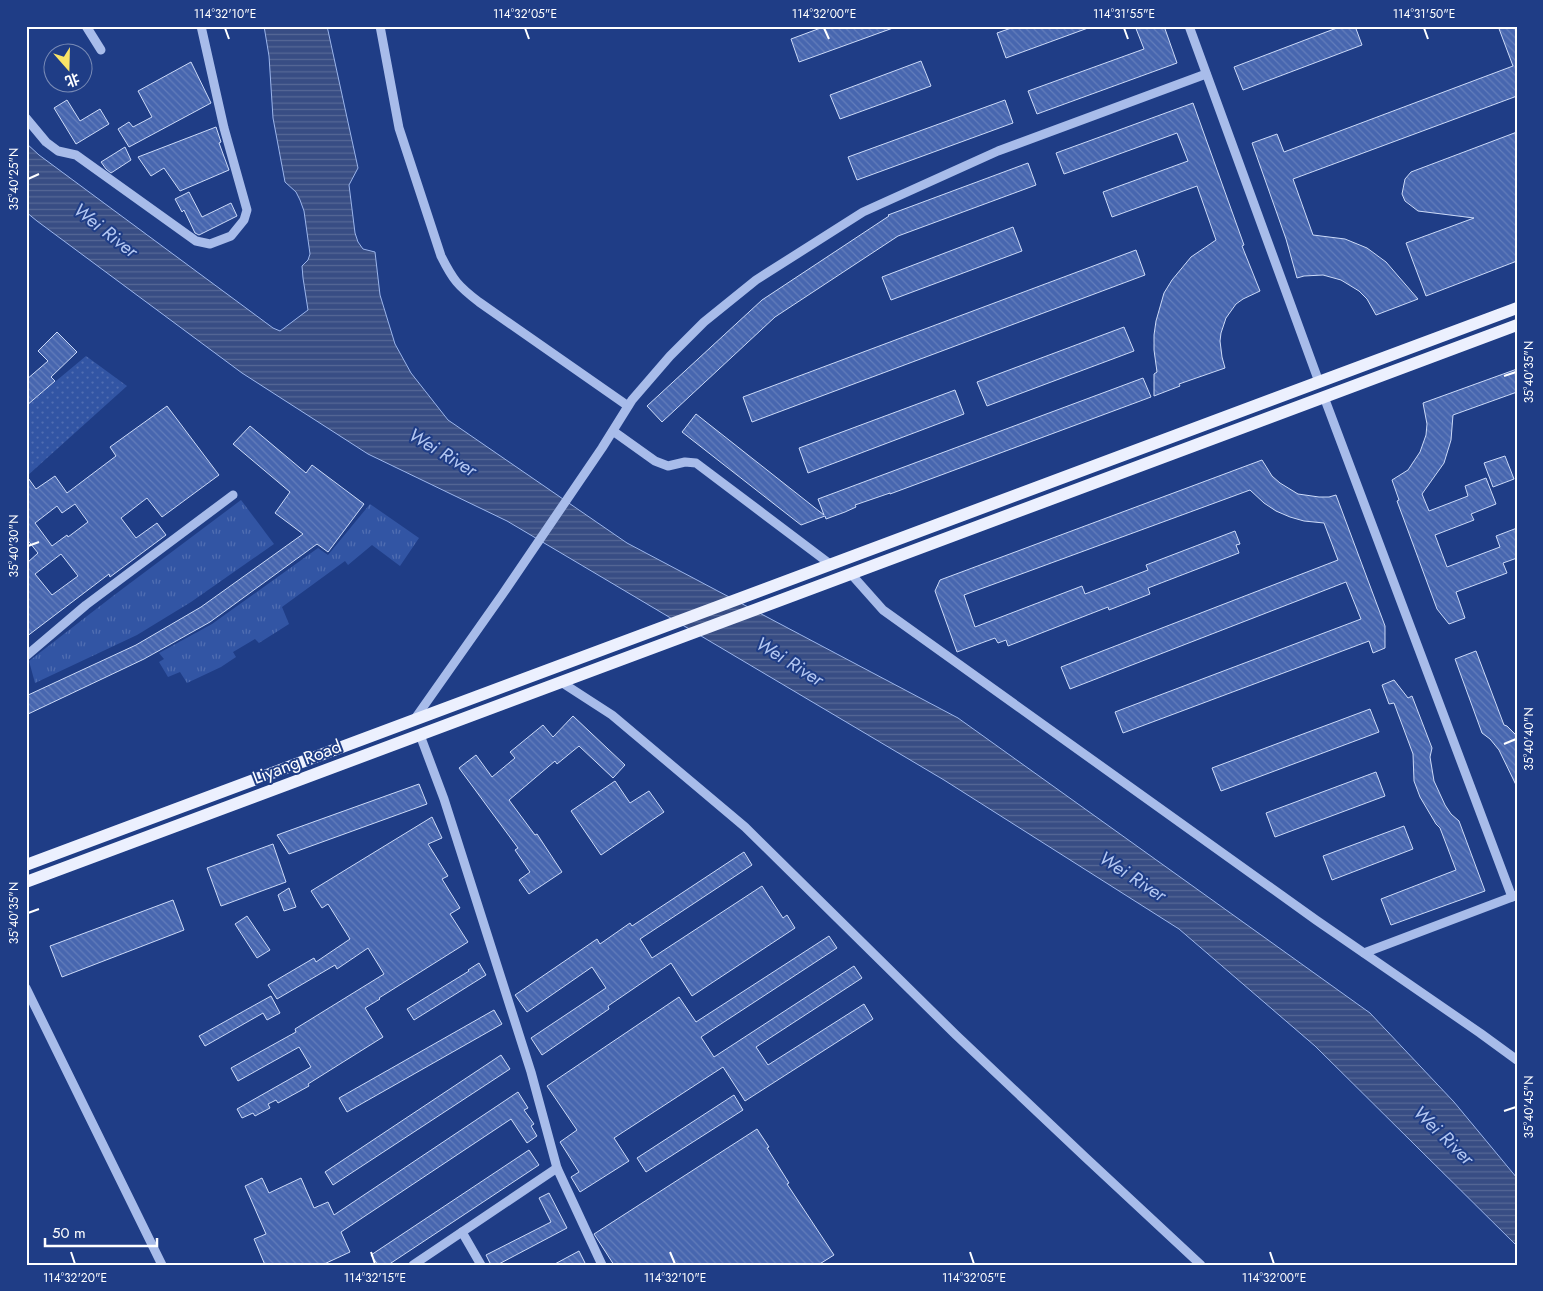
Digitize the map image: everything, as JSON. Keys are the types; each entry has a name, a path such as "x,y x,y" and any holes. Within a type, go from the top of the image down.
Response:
{"main road":[{"name":"Liyang Road","path":"26,865 1517,308"},
{"name":"Liyang Road","path":"26,882 1517,325"}],"street":[{"path":"86,26 101,50"},
{"path":"26,118 46,142 58,151 76,155 196,241 210,244 231,236 244,220 246,210 200,26"},
{"path":"380,26 399,128 441,256 450,274 459,286 479,302 628,406"},
{"path":"1189,26 1319,382"},
{"path":"414,720 508,587 628,406 670,356 704,322 756,280 863,212 998,151 1206,74"},
{"path":"1324,397 1514,896 1364,953"},
{"path":"613,431 655,462 668,466 685,462 696,463 827,565"},
{"path":"26,656 86,605 233,496"},
{"path":"851,574 883,610 1517,1060"},
{"path":"561,682 612,715 745,827 956,1035 1201,1265"},
{"path":"420,735 444,799 528,1063 557,1168 602,1265"},
{"path":"26,988 162,1265"},
{"path":"413,1265 557,1168"},
{"path":"462,1232 481,1265"}],"green space":[{"path":"86,356 127,386 27,476 26,406"},
{"path":"241,500 274,544 191,602 137,635 35,683 29,661"},
{"path":"370,504 419,538 400,566 372,545 348,565 345,561 282,607 289,624 259,643 255,639 233,652 236,657 221,667 187,683 180,672 168,677 159,662 164,659 159,653 212,624 318,548 328,555"}],"water":[{"name":"Wei River","path":"264,26 327,26 358,168 349,185 355,233 363,249 375,252 380,295 395,344 411,373 448,420 627,543 958,718 1370,1013 1454,1102 1517,1178 1517,1246 1315,1046 1179,929 944,780 507,521 368,454 242,373 26,212 26,143 39,155 273,328 280,331 308,310 302,266 308,260 310,254 304,211 296,192 285,182 273,118 269,56"}],"building":[{"path":"826,26 893,26 893,28 799,62 791,39"},
{"path":"1017,26 1088,26 1088,28 1006,58 997,33"},
{"path":"1135,26 1164,26 1177,63 1037,114 1028,91 1144,49"},
{"path":"1342,26 1355,26 1362,45 1243,90 1234,67"},
{"path":"1498,26 1517,26 1517,96 1293,179 1313,235 1345,239 1367,248 1386,262 1418,299 1376,315 1367,299 1359,291 1341,280 1323,275 1297,278 1286,239 1252,143 1277,134 1284,152 1513,66"},
{"path":"921,61 931,86 840,119 830,95"},
{"path":"191,62 211,103 129,147 118,129 129,122 133,127 152,117 138,91"},
{"path":"67,100 80,121 100,109 109,124 76,144 54,108"},
{"path":"1005,100 1013,123 857,180 848,157"},
{"path":"1193,103 1244,245 1242,246 1260,291 1236,304 1226,318 1220,341 1225,368 1179,384 1180,386 1154,396 1154,374 1157,372 1154,335 1164,293 1191,257 1216,240 1197,186 1112,217 1103,192 1188,161 1177,133 1064,174 1056,153"},
{"path":"216,127 221,142 219,143 229,170 180,191 164,168 151,176 138,157"},
{"path":"1517,132 1517,261 1426,296 1406,243 1474,218 1418,211 1405,201 1402,194 1405,179 1411,172"},
{"path":"125,147 131,160 111,173 101,162"},
{"path":"1028,163 1036,185 898,236 775,317 662,422 647,406 762,300 888,215"},
{"path":"189,192 202,217 231,203 237,216 199,235 195,233 184,210 182,212 175,199"},
{"path":"1013,227 1022,251 891,300 882,277"},
{"path":"1136,250 1145,275 752,422 743,397"},
{"path":"1124,327 1134,351 987,406 977,382"},
{"path":"57,332 77,352 51,377 55,381 26,406 26,380 48,361 38,351"},
{"path":"1517,369 1517,392 1453,415 1451,440 1444,463 1422,494 1429,511 1468,496 1465,486 1486,478 1496,504 1471,514 1474,520 1435,535 1447,567 1500,547 1496,536 1517,528 1517,558 1503,563 1507,573 1456,592 1465,618 1449,624 1437,609 1397,501 1399,500 1392,480 1408,470 1420,452 1426,435 1427,424 1423,403"},
{"path":"1143,378 1151,397 890,494 855,505 856,507 826,519 825,516 801,525 682,432 696,414 824,515 818,499"},
{"path":"955,390 964,414 808,473 799,448"},
{"path":"167,406 219,475 162,517 147,498 121,518 136,538 157,523 166,535 110,577 109,574 26,637 26,562 38,553 26,538 26,475 36,489 55,476 67,493 116,456 110,447","holes":["75,504 88,522 52,546 35,523 57,506 62,513","61,554 78,576 52,595 35,574"]},
{"path":"250,426 306,473 312,465 364,504 328,552 317,544 210,622 144,659 26,715 26,696 136,645 201,607 303,534 275,513 290,492 233,444"},
{"path":"1505,456 1514,479 1493,487 1484,463"},
{"path":"1262,460 1272,476 1298,494 1319,497 1336,495 1385,626 1385,648 1373,653 1369,641 1123,733 1115,712 1361,619 1346,582 1070,689 1061,667 1338,560 1324,523 1304,521 1276,511 1250,490 964,595 975,627 1082,586 1085,594 1148,570 1146,565 1235,531 1240,544 1236,545 1239,553 1148,588 1150,594 1109,610 1108,607 1008,646 1006,640 998,643 995,638 957,652 935,591 940,580"},
{"path":"1476,651 1504,725 1517,736 1517,787 1499,750 1482,733 1455,659"},
{"path":"1394,680 1408,698 1412,696 1432,748 1430,757 1434,781 1445,805 1459,821 1485,891 1391,925 1381,899 1456,870 1440,828 1420,797 1414,781 1413,754 1394,703 1389,704 1382,685"},
{"path":"1370,709 1379,732 1221,791 1212,768"},
{"path":"573,716 625,765 613,778 579,746 557,764 555,761 509,800 535,835 537,834 562,872 529,894 519,880 530,872 515,850 518,848 459,768 476,755 492,777 515,758 510,752 543,725 553,737"},
{"path":"1376,772 1385,796 1275,837 1266,813"},
{"path":"615,781 630,803 649,791 664,812 601,855 571,811"},
{"path":"419,784 427,804 289,854 277,835"},
{"path":"432,817 442,838 428,844 448,876 442,879 460,908 450,914 468,942 365,1008 383,1037 308,1084 309,1086 278,1103 276,1100 268,1104 270,1108 255,1116 253,1113 242,1118 237,1109 311,1067 299,1047 238,1081 231,1068 296,1032 295,1029 384,974 368,948 337,969 335,965 277,999 268,985 314,958 316,962 350,939 328,904 322,908 311,891"},
{"path":"1404,826 1413,849 1332,880 1323,856"},
{"path":"273,844 286,882 221,906 207,868"},
{"path":"744,852 752,865 640,939 652,958 762,886 783,918 787,915 795,928 692,996 671,963 608,1006 609,1009 542,1055 531,1038 606,988 592,967 527,1012 515,995 597,939 600,944 630,923 632,926"},
{"path":"289,888 296,907 284,911 278,895"},
{"path":"173,900 184,930 62,977 50,946"},
{"path":"247,916 270,950 257,958 235,924"},
{"path":"829,936 837,948 701,1037 714,1057 854,966 862,978 756,1047 768,1065 864,1004 873,1019 745,1101 723,1067 614,1138 629,1161 580,1192 571,1177 579,1172 560,1142 577,1130 547,1086 679,997 696,1022"},
{"path":"479,963 486,975 414,1020 407,1009"},
{"path":"271,996 280,1013 267,1020 263,1013 205,1046 199,1036"},
{"path":"494,1010 502,1024 347,1112 339,1098"},
{"path":"501,1055 510,1069 333,1185 325,1172"},
{"path":"518,1092 528,1108 524,1110 534,1124 531,1126 537,1136 527,1143 511,1119 341,1232 350,1252 322,1265 265,1265 254,1239 266,1234 245,1186 262,1178 269,1193 301,1178 314,1208 328,1202 334,1215"},
{"path":"734,1095 743,1110 646,1172 637,1158"},
{"path":"757,1129 789,1183 787,1184 834,1255 818,1265 614,1265 594,1234"},
{"path":"529,1150 539,1165 388,1265 378,1265 371,1255"},
{"path":"549,1193 567,1228 497,1265 491,1265 486,1255 551,1222 539,1198"},
{"path":"579,1251 586,1265 553,1265"}]}
